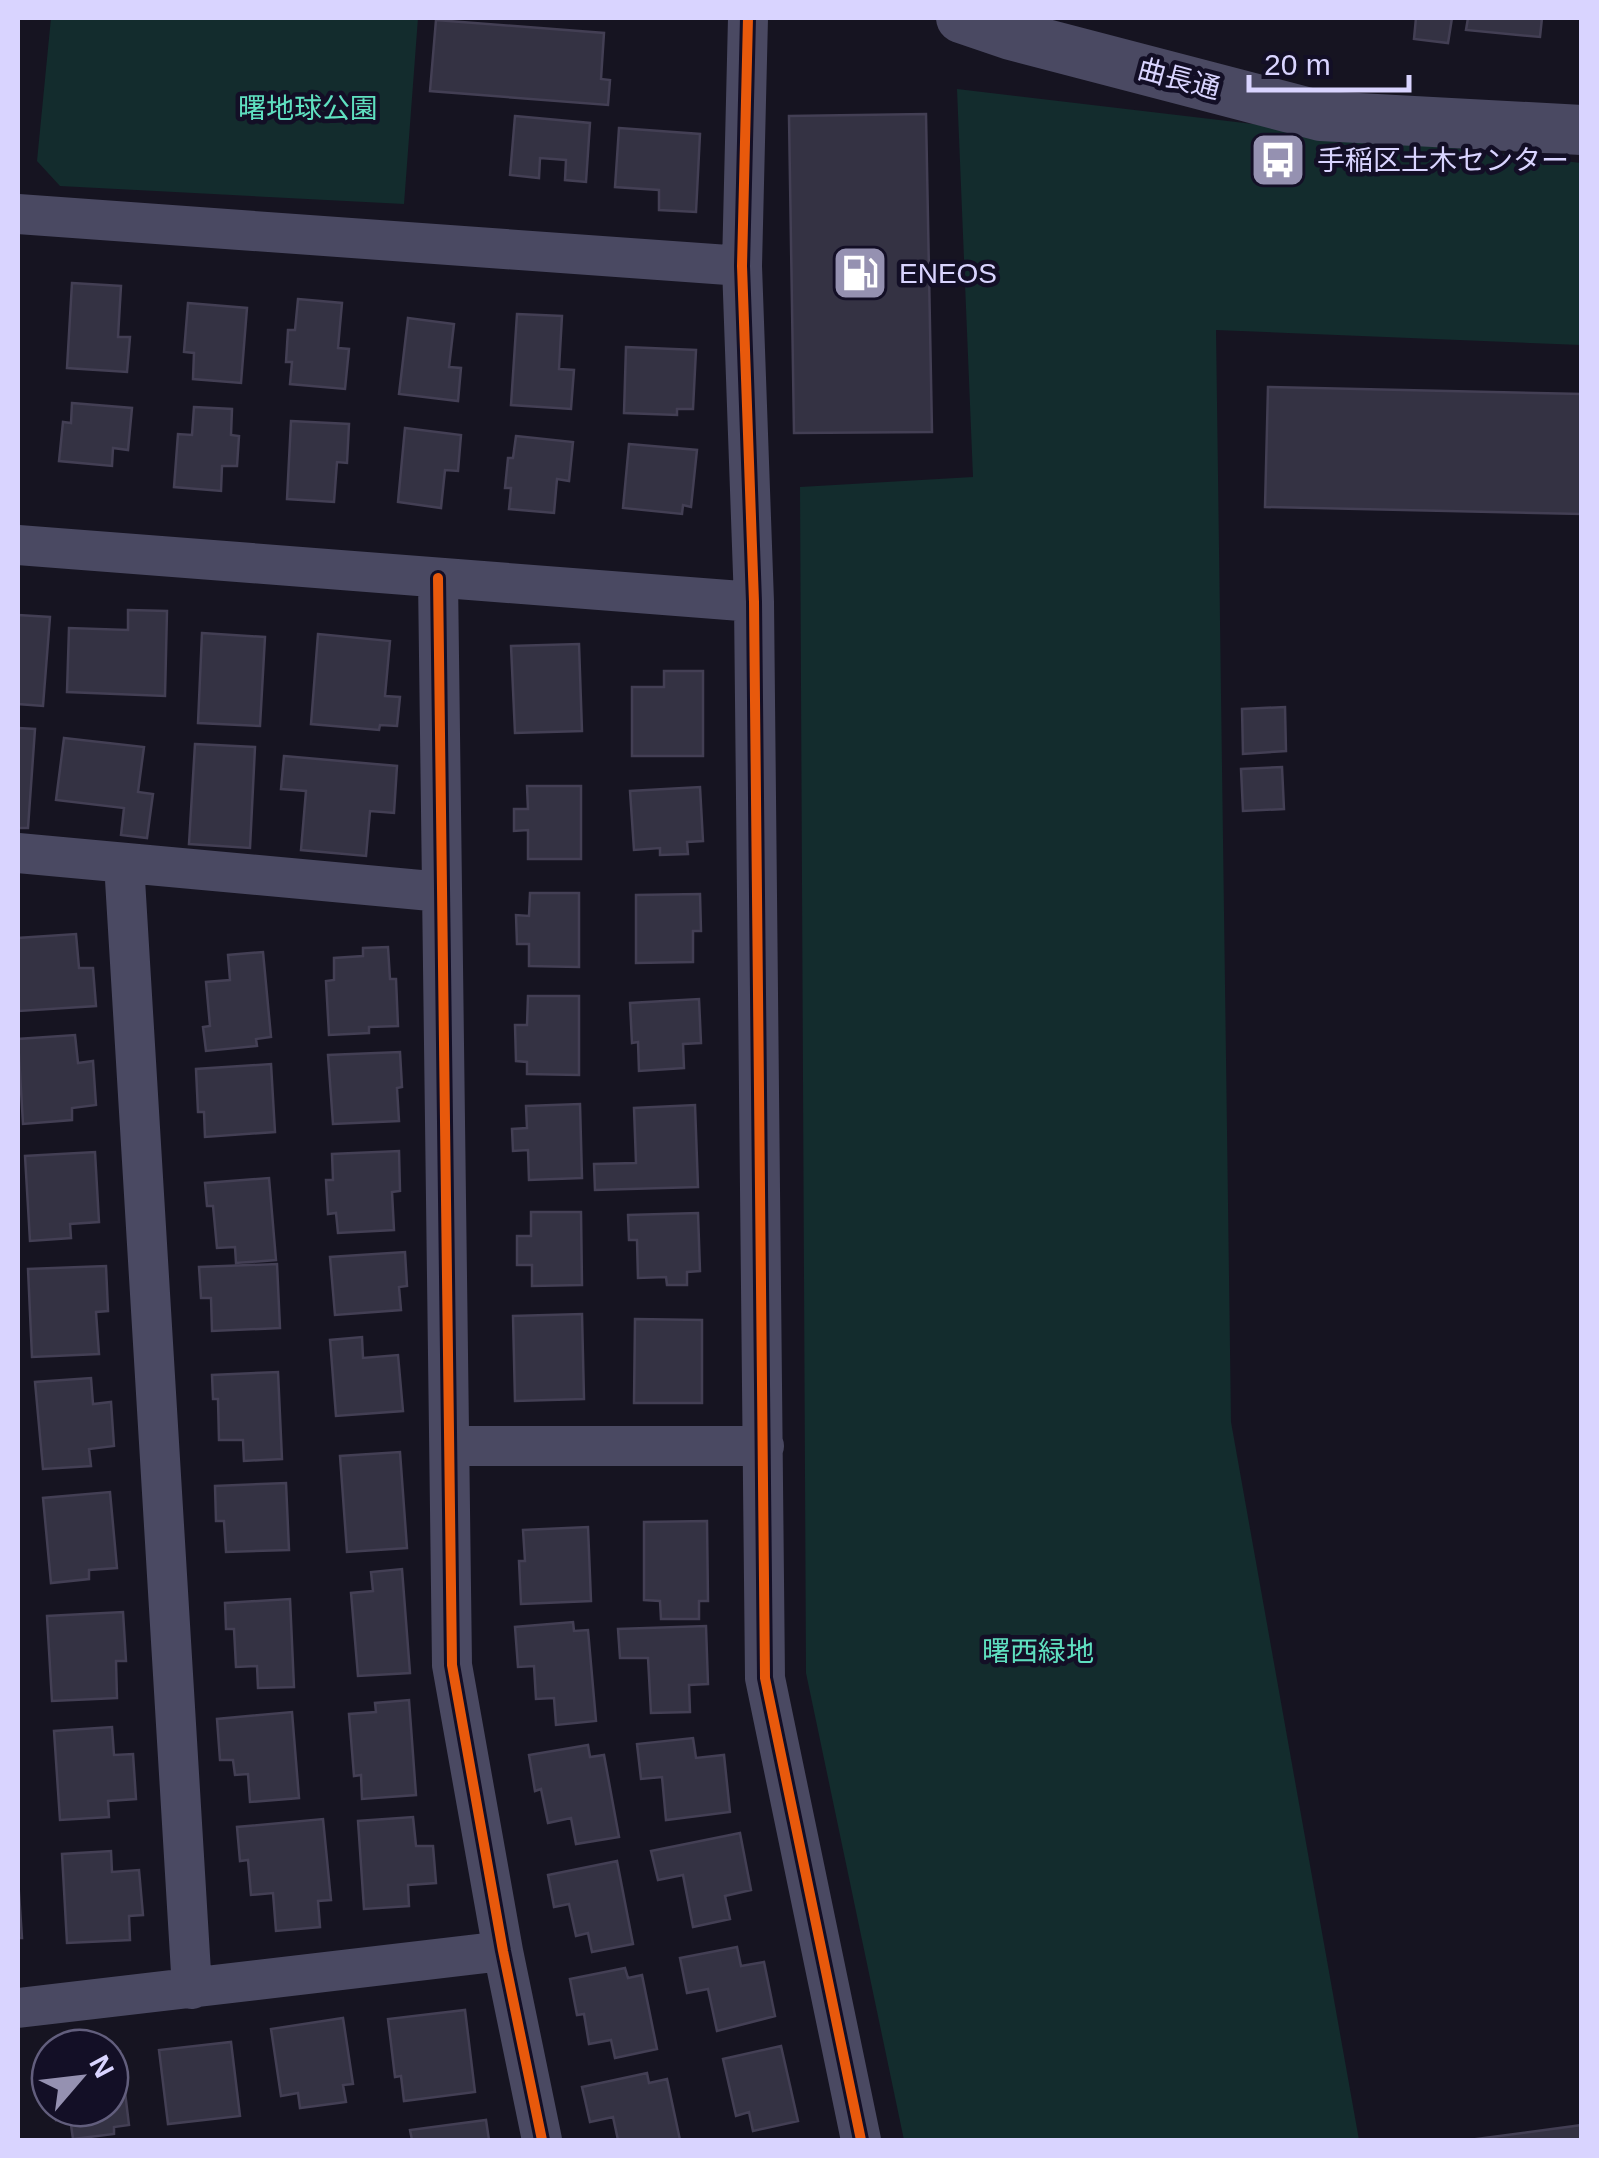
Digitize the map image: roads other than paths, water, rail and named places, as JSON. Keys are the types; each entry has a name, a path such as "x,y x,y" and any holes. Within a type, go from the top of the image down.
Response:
{"street":[{"path":"748,18 742,266 754,602 765,1678 862,2140"},
{"name":"曲長通","path":"961,18 1012,35 1321,116 1582,130"},
{"path":"18,214 742,266"},
{"path":"18,546 754,602"},
{"path":"438,578 452,1665 503,1951 542,2140"},
{"path":"18,853 442,892"},
{"path":"124,863 192,1989"},
{"path":"450,1446 764,1446"},
{"path":"18,2008 503,1951"}],"place":[{"name":"手稲区土木センター","path":"1278,160"},
{"name":"ENEOS","path":"860,273"}],"park label":[{"name":"曙地球公園","path":"308,108"},
{"name":"曙西緑地","path":"1038,1651"}]}
